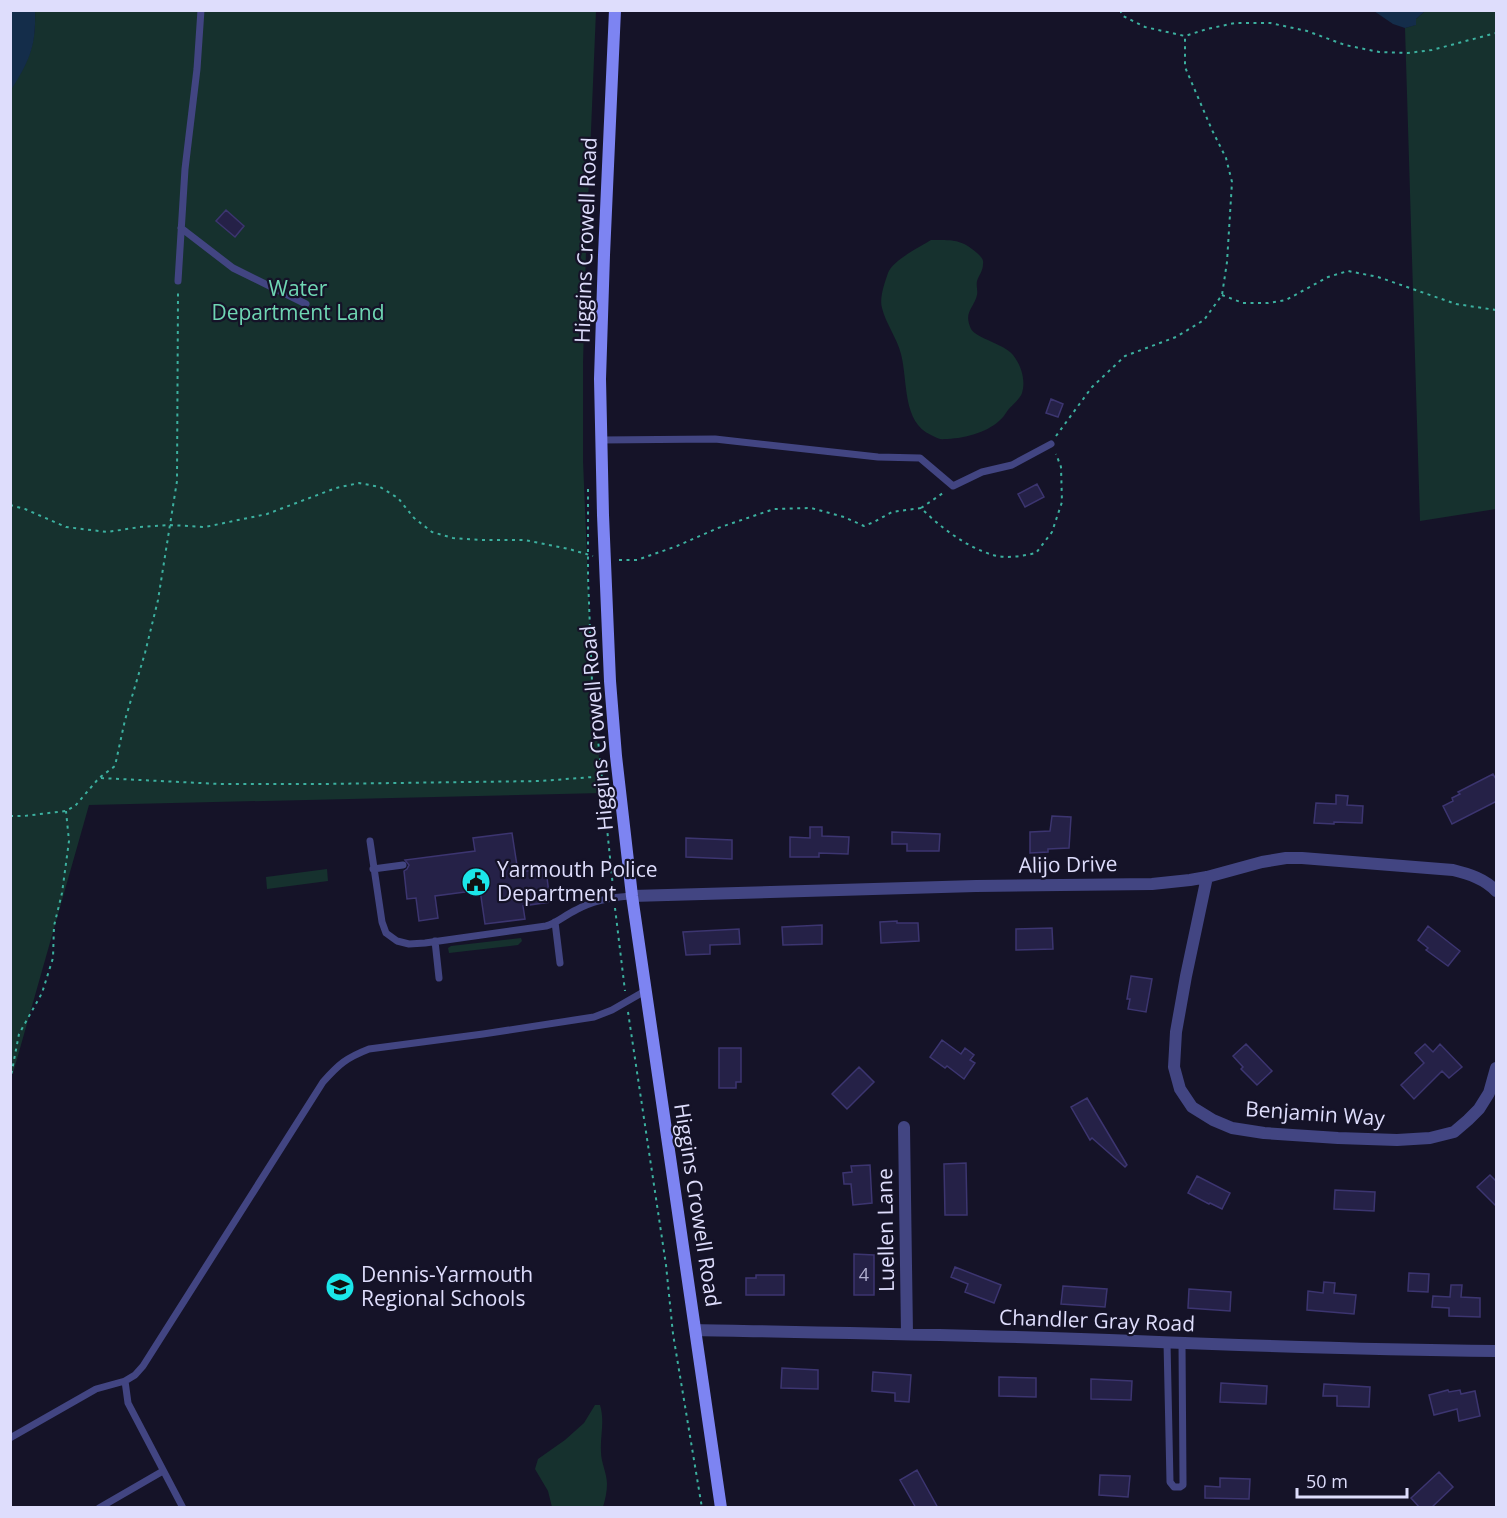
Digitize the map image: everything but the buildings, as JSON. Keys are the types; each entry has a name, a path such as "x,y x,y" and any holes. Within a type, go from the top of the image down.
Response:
{"main road":[{"name":"Higgins Crowell Road","path":"615,10 600,379 610,681 632,896 721,1508"}],"street":[{"name":"Alijo Drive","path":"632,896 987,886 1152,884 1207,877 1286,858 1453,870 1468,873 1497,891"},
{"name":"Benjamin Way","path":"1207,877 1176,1032 1174,1067 1180,1089 1192,1107 1232,1128 1264,1133 1397,1140 1430,1138 1454,1132 1479,1109 1489,1093 1497,1068"},
{"name":"Luellen Lane","path":"904,1126 907,1334"},
{"name":"Chandler Gray Road","path":"696,1330 1497,1350"}],"lane":[{"path":"178,280 185,169 197,69 201,10"},
{"path":"182,228 233,268 306,304"},
{"path":"602,440 715,439 878,457 920,458 953,486 982,472 1012,465 1051,444"},
{"path":"370,841 382,922 386,933 391,938 403,943 546,926 587,905 632,896"},
{"path":"373,869 403,866"},
{"path":"555,922 560,963"},
{"path":"435,941 439,978"},
{"path":"10,1438 96,1389 125,1381 135,1375 323,1082 338,1064 369,1049 594,1017 612,1010 645,991"},
{"path":"1167,1342 1170,1482 1174,1487 1183,1485 1182,1343"},
{"path":"125,1381 128,1403 183,1508"},
{"path":"99,1508 163,1471"}],"path":[{"path":"1120,10 1123,16 1145,27 1185,36 1235,23 1270,23 1307,31 1345,45 1379,52 1408,53 1432,50 1497,33"},
{"path":"921,508 948,532 994,556 1018,557 1036,553 1052,532 1062,502 1061,467 1051,444 1092,387 1125,356 1176,337 1204,320 1222,295 1227,262 1232,183 1226,158 1185,67 1185,36"},
{"path":"1222,295 1243,303 1286,300 1328,277 1348,271 1378,277 1456,304 1497,310"},
{"path":"10,816 66,811 75,806 99,778 115,766 125,720 158,600 177,481 178,280"},
{"path":"10,505 66,527 107,532 170,525 205,527 267,514 336,488 359,483 380,486 398,498 414,518 432,532 453,538 525,540 569,549 605,560 637,560 774,509 811,508 844,517 864,526 892,512 921,508 953,486"},
{"path":"588,541 592,681 613,882"},
{"path":"99,778 219,784 542,781 602,778"},
{"path":"10,1081 19,1034 42,993 52,958 54,926 62,893 69,841 66,811"},
{"path":"615,908 626,992"},
{"path":"630,1023 666,1265 673,1334 702,1508"}],"green space":[{"name":"Water Department Land","path":"35,11 596,11 586,250 583,461 592,679 602,793 89,805 11,1074 10,90 22,71 33,44"},
{"path":"1425,11 1496,11 1496,509 1420,521 1405,28 1415,25 1416,19"},
{"path":"931,240 951,240 961,243 982,258 983,266 977,281 977,295 968,318 971,329 1009,351 1018,363 1023,378 1021,395 1000,420 981,432 958,438 938,438 922,429 915,421 908,400 901,354 881,304 884,285 891,268 895,263"},
{"path":"327,869 328,881 267,889 266,877"},
{"path":"521,938 522,941 518,945 449,953 448,948 451,946"},
{"path":"595,1405 600,1405 602,1417 601,1456 607,1484 603,1507 552,1507 548,1491 535,1469 538,1459 584,1423"}],"water":[{"path":"11,10 35,11 35,23 30,52 11,90"},
{"path":"1425,10 1416,19 1416,25 1405,28 1393,24 1374,11"}],"place":[{"name":"Yarmouth Police Department","path":"476,882"},
{"name":"Dennis-Yarmouth Regional Schools","path":"340,1287"}]}
